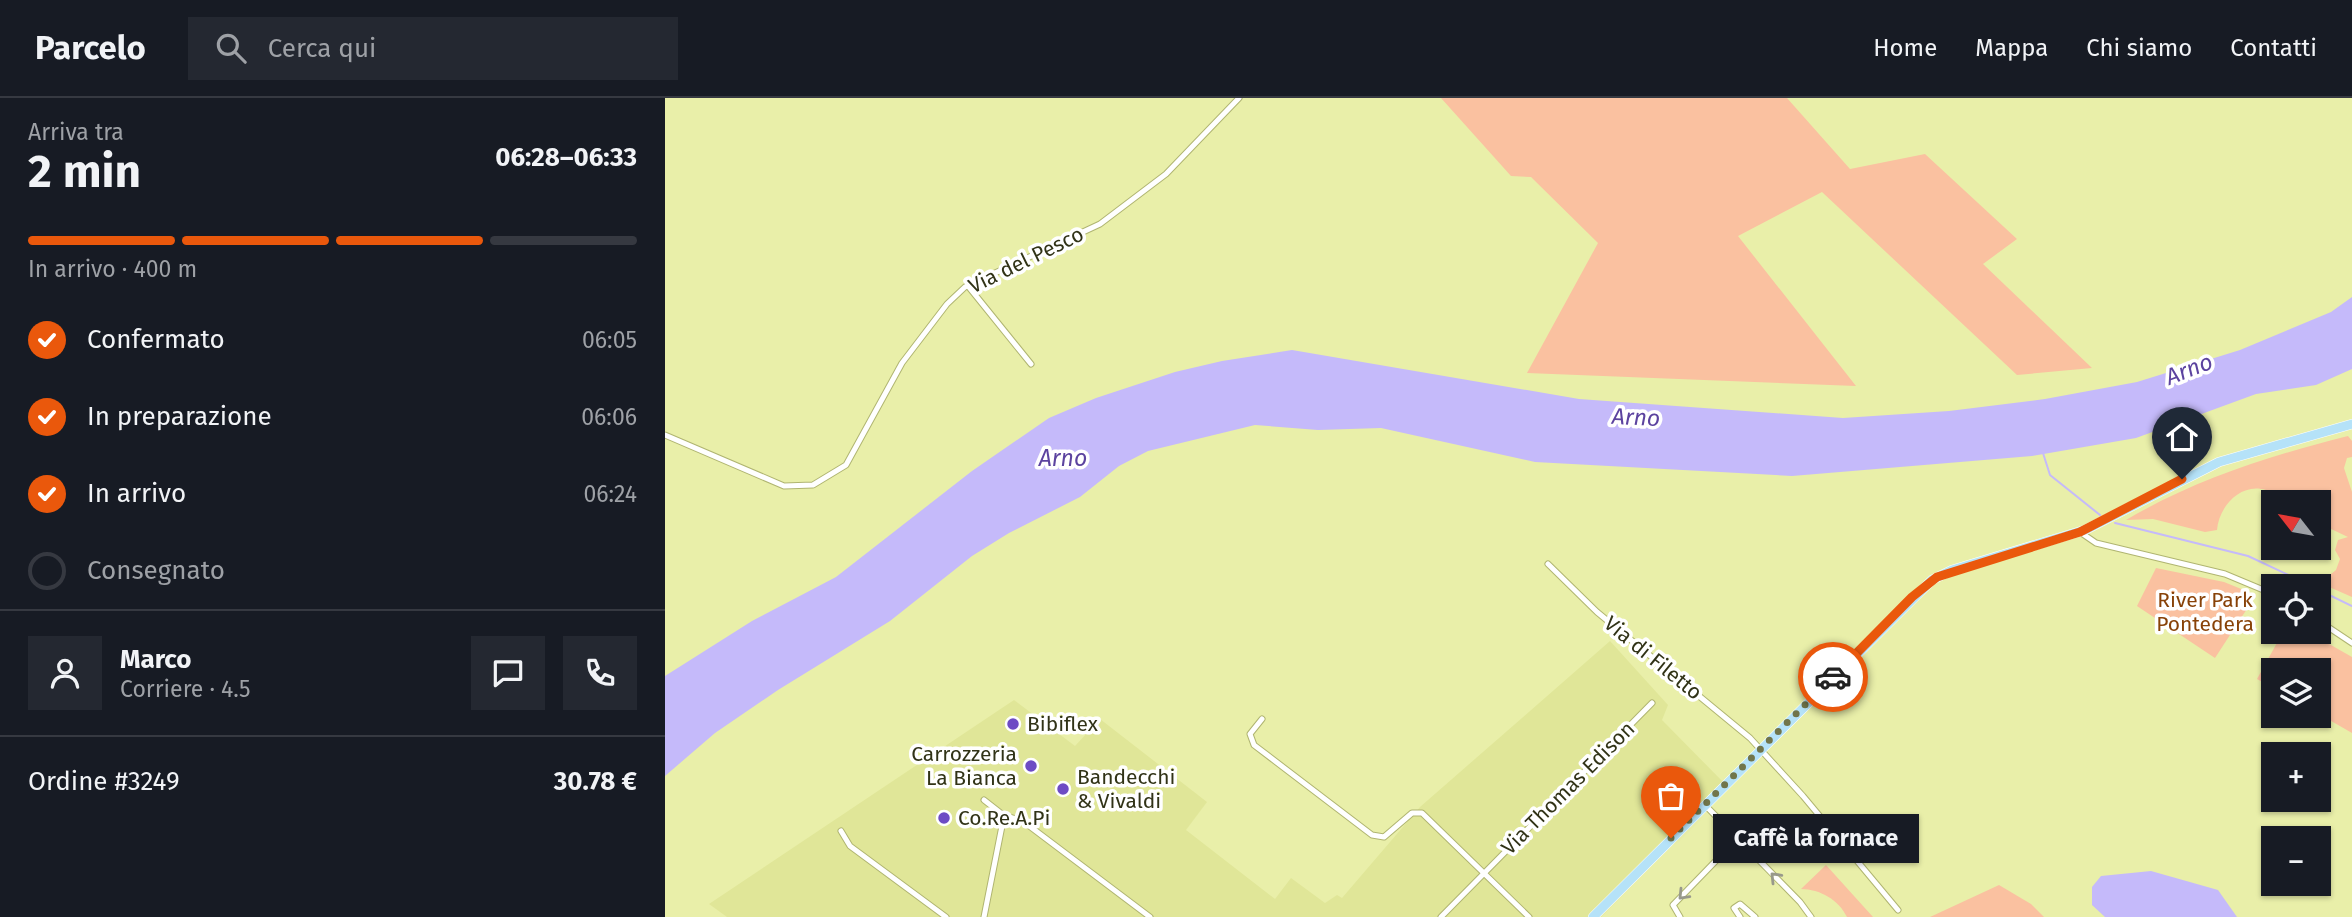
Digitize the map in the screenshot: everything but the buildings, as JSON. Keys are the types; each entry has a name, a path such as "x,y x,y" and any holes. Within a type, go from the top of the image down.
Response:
{"main road":[{"path":"1594,917 1928,583 1952,570 2080,532 2218,462 2352,424"}],"street":[{"name":"Via del Pesco","path":"665,435 784,486 813,485 846,465 902,363 947,304 968,286 1100,224 1165,174 1239,98"},
{"path":"968,286 1031,364"},
{"path":"2080,532 2096,543 2236,577 2261,588"},
{"name":"Via di Filetto","path":"1548,564 1597,612 1741,729 1828,826 1898,910"},
{"path":"2331,629 2352,643"},
{"name":"Via Thomas Edison","path":"1441,917 1652,703"},
{"path":"1262,719 1251,734 1256,747 1376,838 1386,836 1412,813 1422,813 1529,917"},
{"path":"984,800 1007,818 1019,818 1150,917"},
{"path":"1705,805 1800,902 1811,917"},
{"path":"984,917 1001,831 1007,818"},
{"path":"841,831 850,846 946,917"},
{"path":"1680,917 1673,905 1737,839"},
{"path":"1740,917 1734,908 1740,904 1755,917"}],"shaded area":[{"path":"1610,641 1668,705 1662,720 1728,787 1601,917 727,917 709,904 1014,700 1075,746 1100,719 1207,802 1186,830 1275,899 1291,878 1325,903 1337,895 1342,898 1420,807"}],"green space":[{"path":"1441,98 1787,98 1850,169 1925,154 2017,239 1983,264 2092,368 2017,375 1822,192 1738,236 1856,386 1527,373 1598,243 1531,177 1511,176"},
{"path":"2348,436 2352,441 2352,457 2347,458 2344,468 2352,492 2352,597 2331,588 2331,574 2336,570 2340,559 2335,550 2338,540 2348,537 2331,529 2331,490 2248,489 2227,505 2217,530 2205,532 2153,519 2126,520 2179,492 2290,452"},
{"name":"River Park Pontedera","path":"2156,568 2224,582 2256,595 2215,658 2137,606"},
{"path":"2276,644 2329,644 2352,657 2352,733 2331,721 2331,658 2269,658"},
{"path":"1826,865 1873,917 1847,917 1839,905 1828,897 1801,889"},
{"path":"1999,885 2031,904 2044,917 1930,917"}],"water":[{"name":"Arno","path":"2352,297 2352,369 2316,385 2256,394 2136,438 2032,456 1792,476 1535,462 1381,428 1318,430 1255,425 1148,451 1119,466 1080,497 1009,533 972,556 890,621 778,690 715,733 665,776 665,676 752,621 836,577 972,471 1049,418 1096,398 1175,372 1222,361 1292,350 1579,399 1843,418 1949,411 2045,399 2137,382 2240,350 2331,312"},
{"path":"2151,871 2218,890 2237,917 2105,917 2092,905 2092,887 2101,876"}],"waterway":[{"path":"2043,453 2050,475 2100,515"},
{"path":"2115,523 2248,556 2286,574"},
{"path":"2331,596 2352,606"}],"way so far":[{"path":"1671,838 1833,677"}],"place":[{"name":"Bibiflex","path":"1013,724"},
{"name":"Carrozzeria La Bianca","path":"1031,766"},
{"name":"Bandecchi & Vivaldi","path":"1063,789"},
{"name":"Co.Re.A.Pi","path":"944,818"},
{"name":"Caffè la fornace","path":"1671,838"}],"route":[{"path":"1833,677 1912,597 1937,577 1952,570 2080,532 2182,479"}]}
